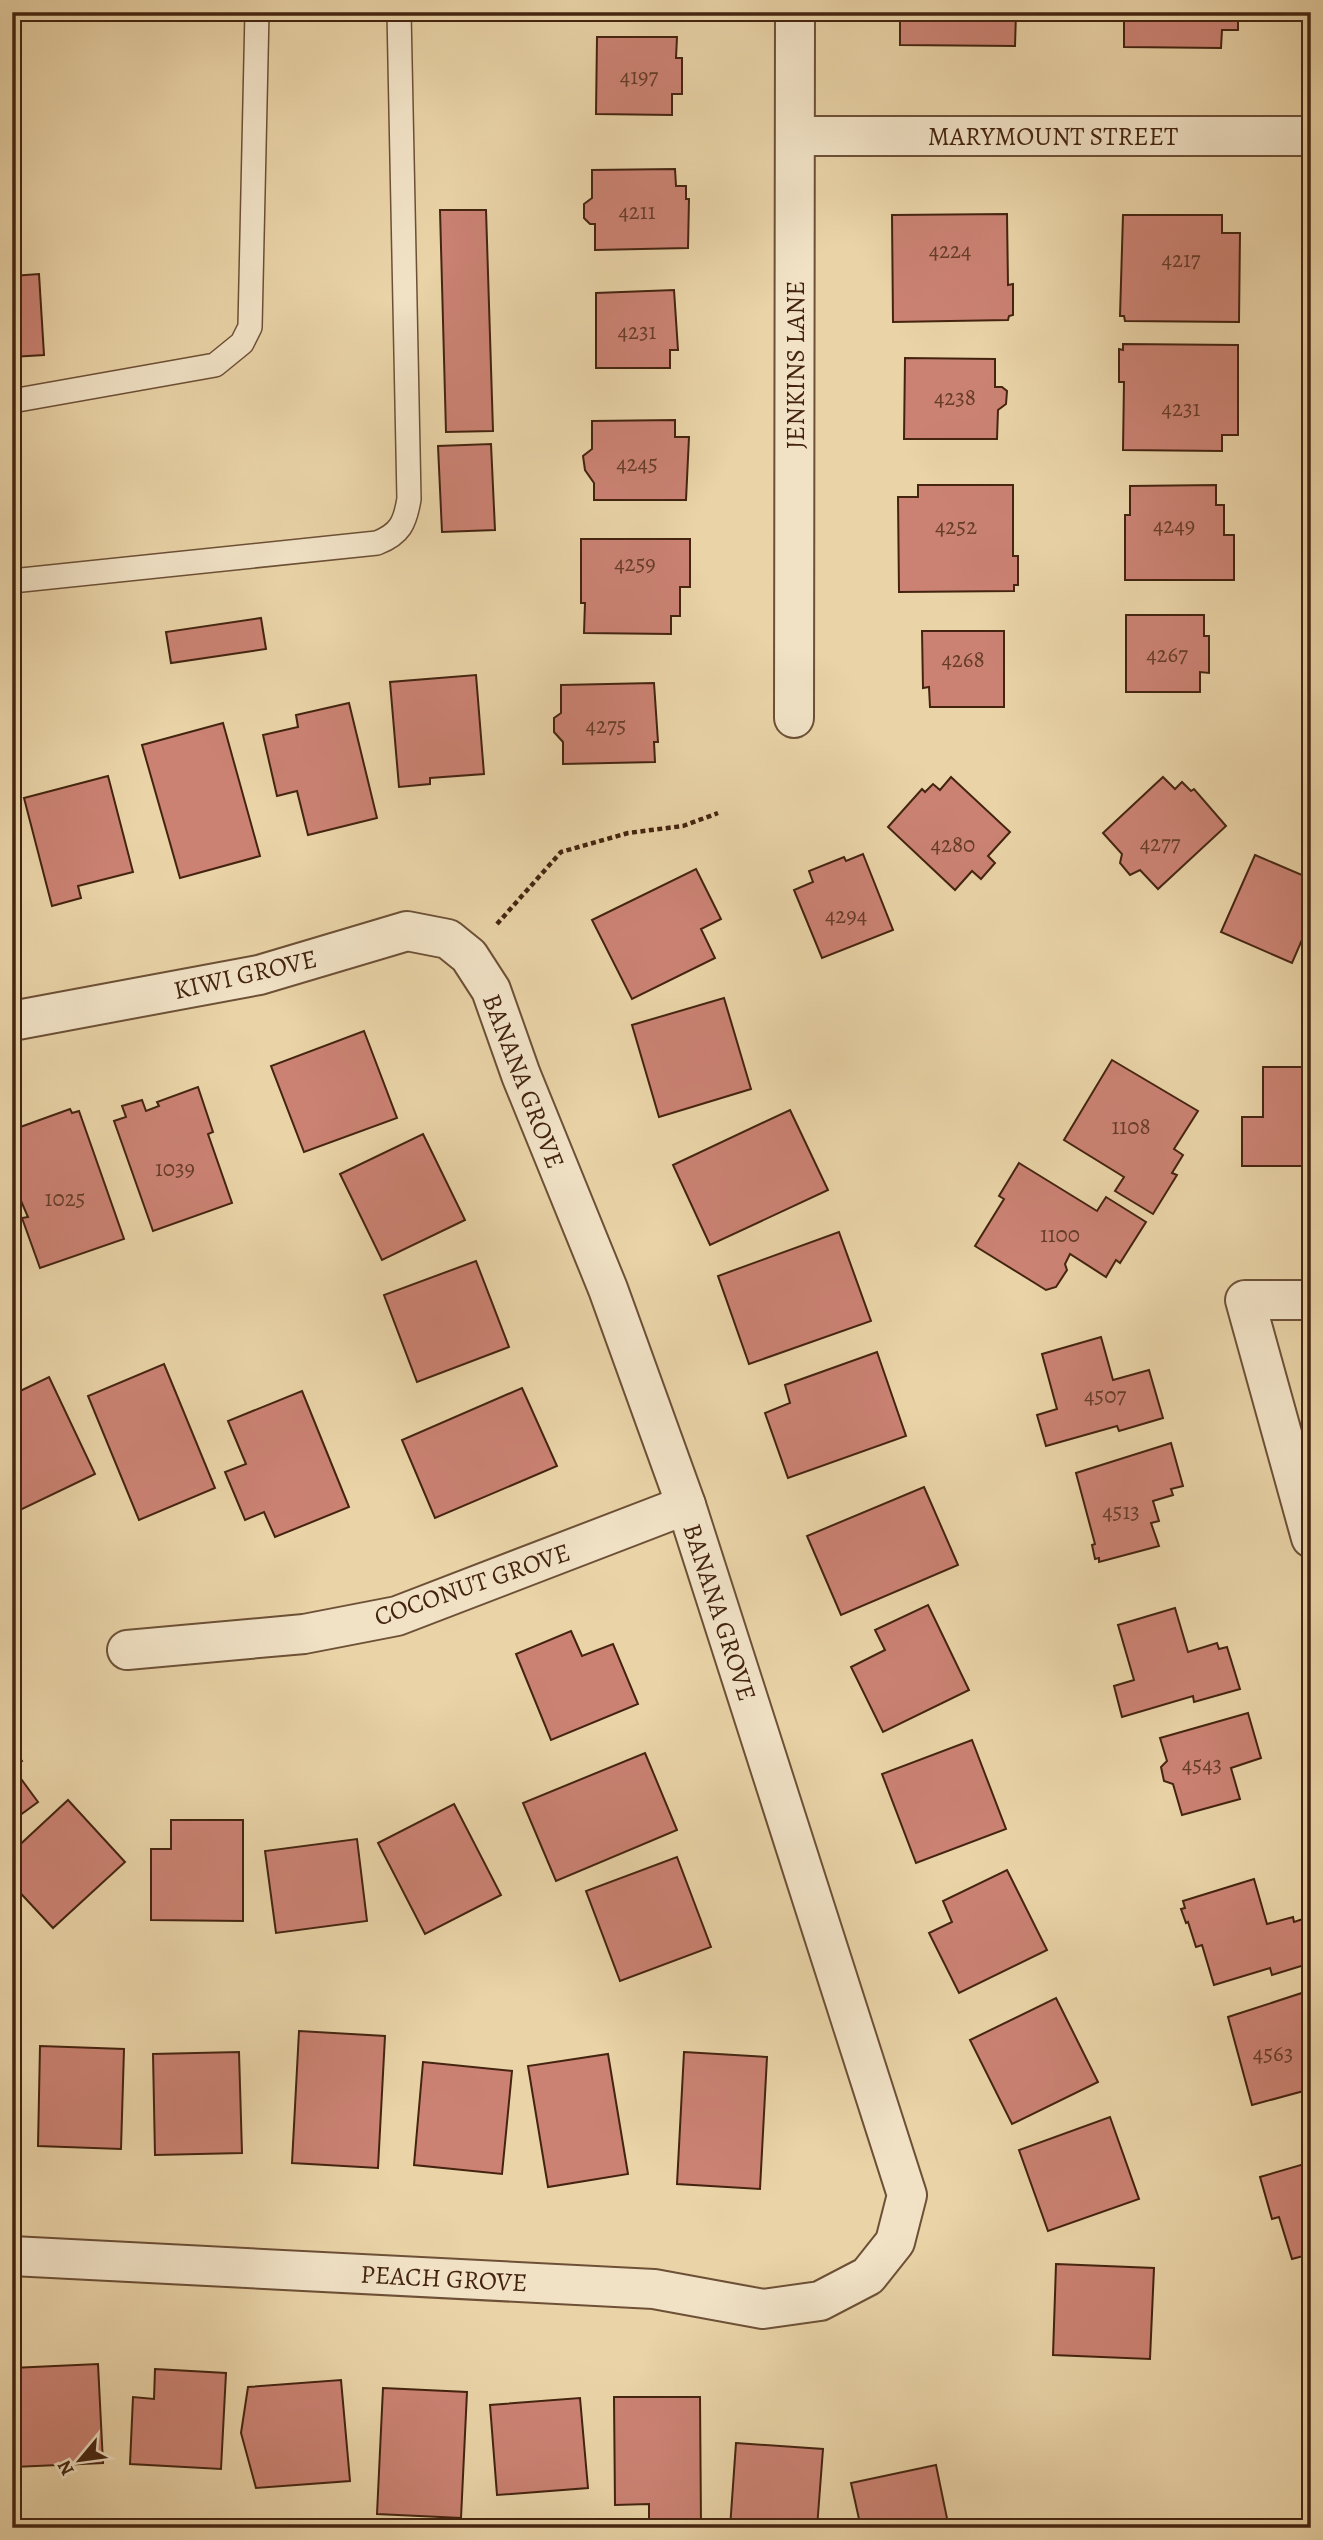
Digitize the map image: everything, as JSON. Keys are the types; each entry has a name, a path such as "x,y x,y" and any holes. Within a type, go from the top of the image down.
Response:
{"street":[{"name":"JENKINS LANE","path":"794,718 795,12"},
{"name":"MARYMOUNT STREET","path":"795,136 1311,136"},
{"name":"KIWI GROVE","path":"12,1021 259,975 407,931 448,939 469,956"},
{"name":"BANANA GROVE","path":"469,956 491,990 521,1076 608,1289 686,1505 907,2195 895,2242 868,2276"},
{"path":"1311,1300 1245,1300 1311,1538"},
{"name":"COCONUT GROVE","path":"127,1650 303,1634 397,1616 686,1505"},
{"name":"PEACH GROVE","path":"12,2256 654,2289 763,2309 820,2301 868,2276"}],"lane":[{"path":"12,401 215,365 242,343 250,327 257,12"},
{"path":"12,581 377,543 392,537 405,524 409,499 399,12"}],"path":[{"path":"469,956 561,852 628,833 683,825 718,813"}],"building":[{"path":"900,12 1016,12 1015,46 900,45"},
{"path":"1124,12 1238,12 1238,30 1222,30 1221,48 1124,47"},
{"path":"597,37 677,37 676,58 682,58 682,94 672,94 672,115 596,114"},
{"path":"675,169 676,186 686,186 686,199 689,199 688,248 595,250 595,224 590,224 584,218 584,204 592,198 592,170"},
{"path":"440,210 486,210 493,431 446,432"},
{"path":"1007,214 1008,285 1013,284 1013,315 1009,316 1008,320 893,322 892,215"},
{"path":"1123,215 1222,215 1222,233 1240,233 1239,322 1125,321 1124,316 1120,316"},
{"path":"39,274 44,355 12,357 12,276"},
{"path":"674,290 678,350 670,350 670,368 596,368 596,293"},
{"path":"1123,344 1238,345 1238,435 1222,435 1222,451 1123,450 1124,382 1119,382 1119,349 1123,350"},
{"path":"905,358 995,359 995,387 1002,387 1007,391 1006,404 998,410 997,439 904,439"},
{"path":"675,420 675,437 689,437 686,500 594,500 594,483 585,470 583,456 592,449 592,421"},
{"path":"491,444 495,530 442,532 438,446"},
{"path":"918,485 1013,485 1013,556 1018,556 1018,585 1014,585 1014,591 899,592 898,497 918,497"},
{"path":"1216,485 1216,505 1224,505 1224,535 1234,535 1234,580 1125,580 1125,515 1130,515 1130,486"},
{"path":"581,539 690,539 690,587 680,587 680,616 671,616 671,634 584,633"},
{"path":"1126,615 1204,615 1204,636 1209,636 1209,673 1200,672 1200,692 1126,692"},
{"path":"261,618 266,649 171,663 166,632"},
{"path":"922,631 1004,631 1004,707 930,707 929,687 923,688"},
{"path":"476,675 484,774 430,778 430,784 399,787 390,682"},
{"path":"654,683 658,742 654,742 655,762 563,764 563,742 554,732 554,718 561,713 561,685"},
{"path":"349,703 377,818 308,835 297,791 277,796 263,735 298,727 296,715"},
{"path":"223,723 260,856 180,878 142,745"},
{"path":"108,776 133,872 78,886 81,898 52,906 24,798"},
{"path":"951,777 1010,832 988,856 995,863 981,879 972,871 955,890 888,827 922,789 925,792 933,784 940,790"},
{"path":"1163,777 1175,789 1182,782 1191,791 1194,789 1226,826 1158,889 1140,870 1130,875 1120,863 1122,854 1103,833"},
{"path":"863,854 893,930 822,958 794,890 813,882 809,871 844,857 846,861"},
{"path":"1255,855 1309,878 1305,887 1311,889 1311,919 1292,963 1221,932"},
{"path":"696,869 721,919 701,929 715,958 632,999 592,920"},
{"path":"724,998 751,1089 659,1117 632,1025"},
{"path":"364,1031 397,1118 304,1152 271,1066"},
{"path":"1112,1060 1198,1111 1174,1149 1183,1155 1172,1173 1177,1175 1153,1214 1115,1191 1124,1177 1064,1140"},
{"path":"1263,1067 1311,1067 1311,1149 1307,1149 1307,1166 1242,1166 1242,1117 1263,1117"},
{"path":"198,1087 213,1132 208,1134 232,1203 153,1231 114,1121 126,1117 122,1106 142,1100 146,1111 159,1106 157,1102"},
{"path":"70,1109 72,1113 79,1111 124,1239 40,1268 22,1218 28,1217 12,1180 12,1130"},
{"path":"790,1110 828,1190 710,1245 673,1165"},
{"path":"423,1134 465,1220 382,1260 340,1174"},
{"path":"1019,1163 1097,1211 1106,1197 1146,1222 1120,1263 1116,1260 1106,1277 1070,1254 1065,1264 1067,1270 1056,1287 1046,1290 975,1246 1004,1199 999,1196"},
{"path":"839,1232 871,1321 749,1364 718,1276"},
{"path":"476,1261 509,1347 417,1382 384,1295"},
{"path":"1101,1337 1113,1380 1149,1370 1163,1418 1119,1431 1117,1426 1046,1446 1037,1415 1057,1409 1042,1354"},
{"path":"877,1352 906,1436 788,1478 765,1413 790,1403 785,1385"},
{"path":"164,1364 215,1488 139,1520 88,1396"},
{"path":"49,1377 95,1474 18,1511 12,1500 12,1395"},
{"path":"522,1388 557,1466 435,1518 402,1440"},
{"path":"302,1391 349,1507 275,1537 264,1512 245,1520 225,1472 246,1464 228,1421"},
{"path":"1171,1443 1183,1486 1171,1489 1173,1495 1153,1501 1159,1521 1151,1523 1159,1546 1099,1562 1099,1558 1095,1559 1092,1545 1095,1544 1076,1473"},
{"path":"924,1487 958,1565 841,1615 807,1536"},
{"path":"928,1605 969,1690 883,1732 851,1667 885,1650 875,1630"},
{"path":"1175,1608 1188,1652 1217,1643 1219,1649 1227,1647 1240,1689 1194,1702 1193,1696 1122,1717 1114,1686 1134,1680 1118,1625"},
{"path":"571,1631 582,1656 613,1644 638,1704 551,1740 516,1654"},
{"path":"1248,1713 1261,1758 1231,1768 1240,1799 1182,1815 1173,1784 1164,1781 1161,1767 1167,1761 1160,1738"},
{"path":"972,1740 1006,1829 916,1863 882,1774"},
{"path":"12,1747 22,1761 13,1768 38,1802 12,1821"},
{"path":"645,1753 677,1830 556,1881 523,1803"},
{"path":"68,1800 125,1862 53,1928 12,1884 12,1852"},
{"path":"454,1804 501,1895 425,1934 378,1843"},
{"path":"171,1820 243,1820 243,1921 151,1920 151,1849 171,1849"},
{"path":"357,1839 367,1921 276,1933 265,1851"},
{"path":"677,1857 711,1947 620,1981 586,1891"},
{"path":"1007,1870 1047,1950 959,1993 929,1933 952,1922 943,1901"},
{"path":"1254,1879 1267,1924 1293,1917 1294,1922 1306,1918 1311,1930 1311,1963 1272,1975 1270,1968 1214,1985 1202,1945 1196,1947 1188,1922 1186,1923 1181,1909 1185,1908 1183,1901"},
{"path":"1311,1990 1311,2043 1305,2044 1311,2063 1303,2066 1311,2089 1252,2105 1228,2017"},
{"path":"1056,1998 1098,2082 1012,2124 970,2040"},
{"path":"299,2031 385,2036 378,2168 292,2163"},
{"path":"40,2046 124,2049 121,2149 38,2146"},
{"path":"239,2052 242,2153 155,2155 153,2054"},
{"path":"684,2052 767,2057 760,2189 677,2184"},
{"path":"608,2054 628,2174 548,2187 528,2066"},
{"path":"423,2062 512,2071 502,2174 414,2165"},
{"path":"1110,2117 1139,2199 1048,2231 1019,2150"},
{"path":"1311,2162 1311,2254 1292,2259 1279,2217 1272,2219 1260,2177"},
{"path":"1056,2264 1154,2268 1150,2359 1053,2355"},
{"path":"98,2364 103,2463 14,2467 12,2368"},
{"path":"155,2369 226,2373 221,2469 130,2464 133,2397 154,2399"},
{"path":"341,2380 350,2481 256,2488 241,2433 248,2387"},
{"path":"383,2388 467,2392 461,2518 377,2514"},
{"path":"614,2397 700,2397 701,2526 649,2525 649,2504 615,2505"},
{"path":"580,2398 588,2488 497,2495 490,2405"},
{"path":"736,2443 823,2449 817,2528 730,2528"},
{"path":"936,2465 949,2528 861,2528 851,2483"}]}
